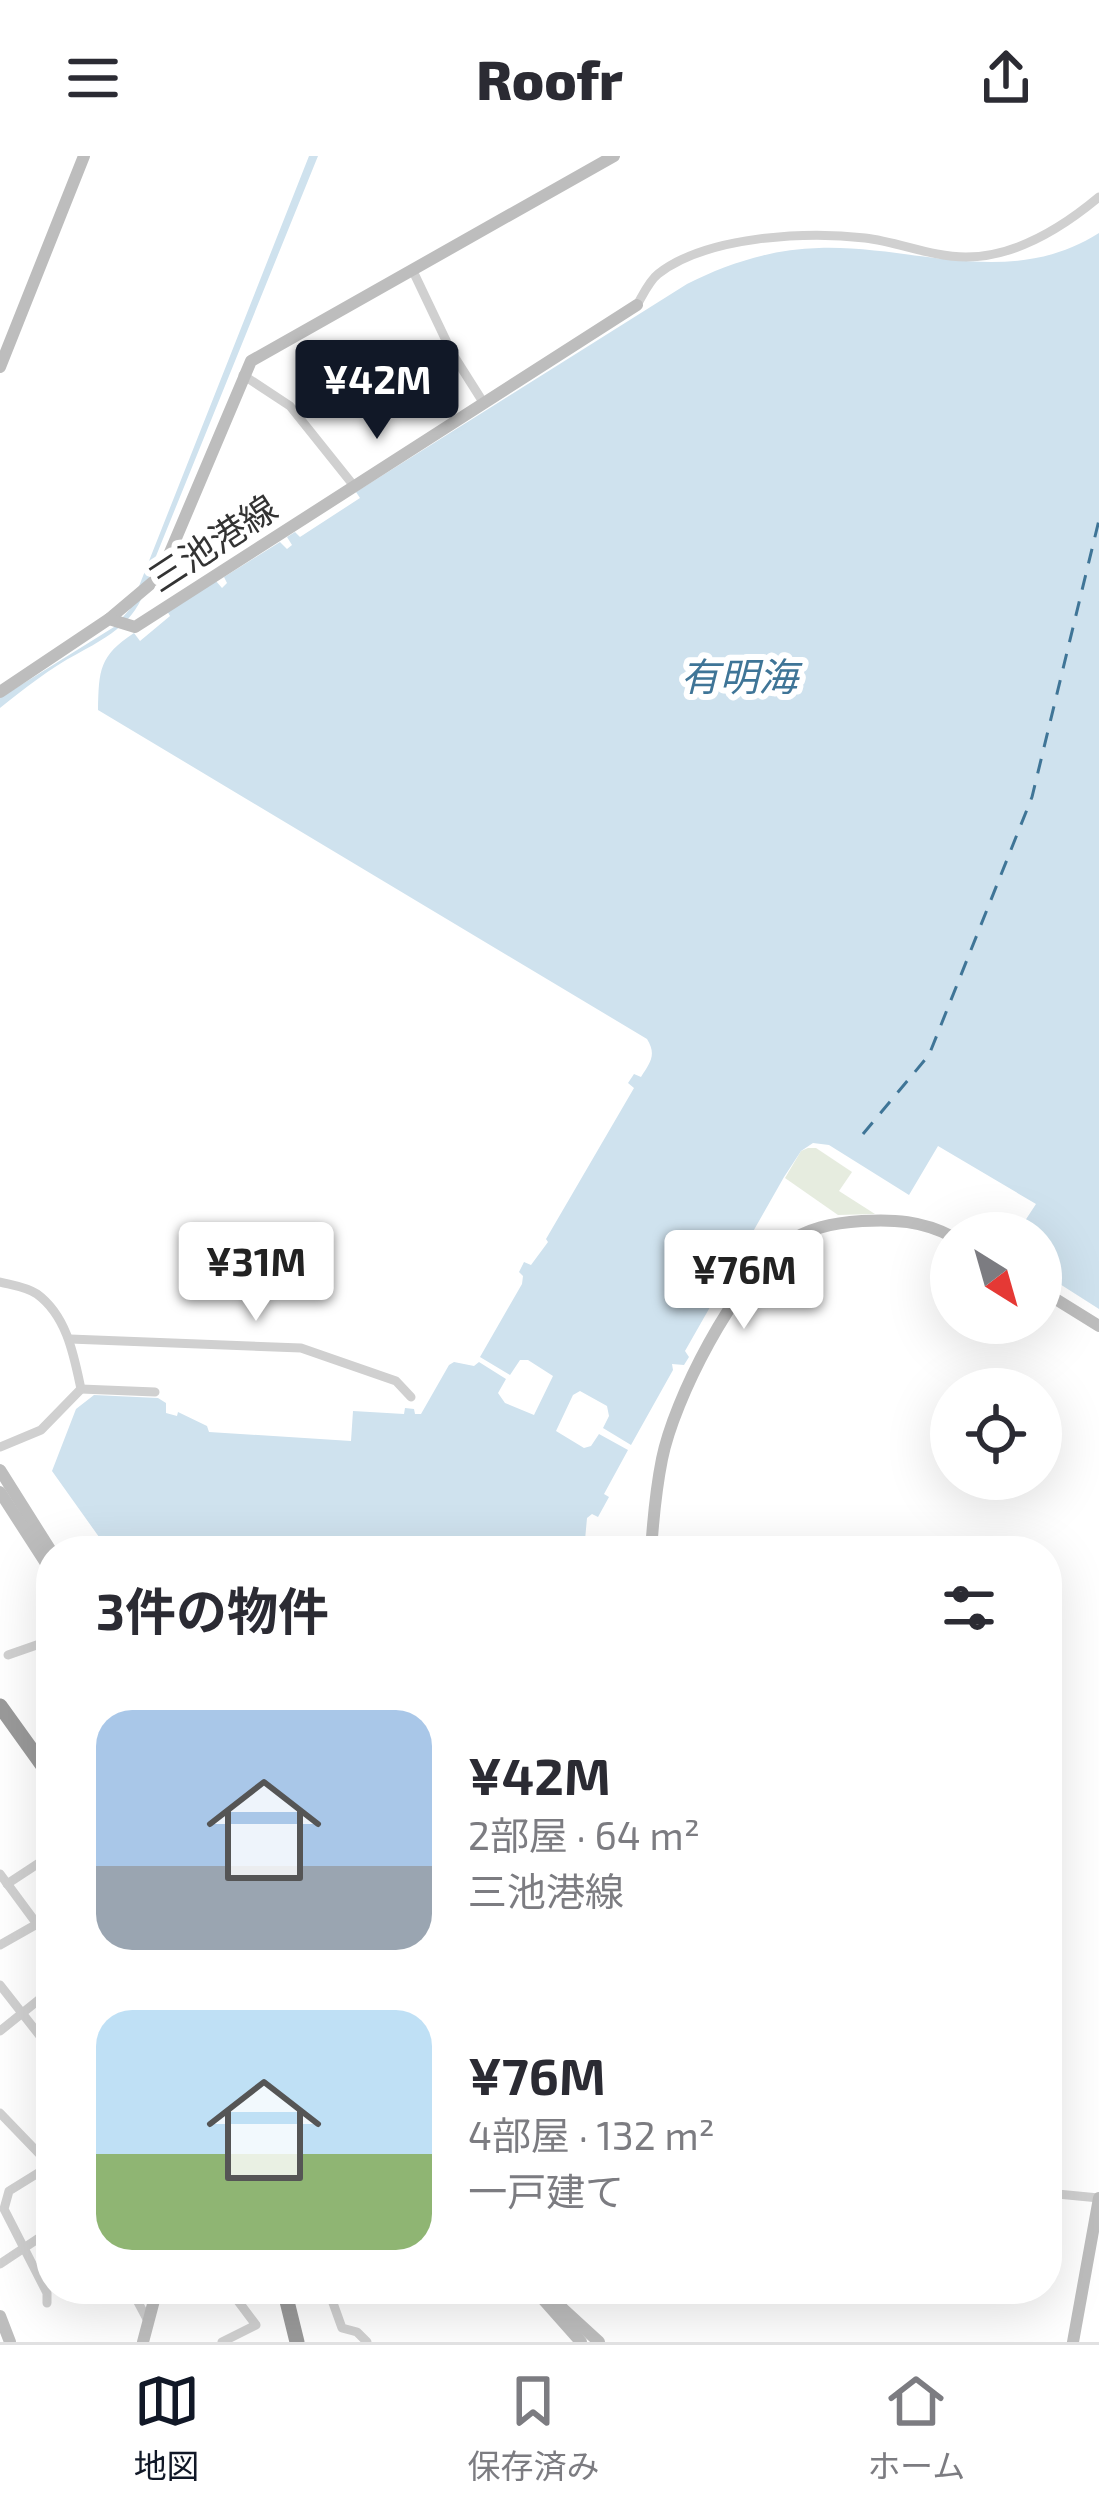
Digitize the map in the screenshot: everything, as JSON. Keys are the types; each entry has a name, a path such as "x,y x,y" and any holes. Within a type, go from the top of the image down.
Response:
{"highway":[{"path":"0,1688 36,1753"},
{"path":"0,1706 36,1754"},
{"path":"288,2304 297,2342"}],"street":[{"path":"0,367 84,156"},
{"path":"119,622 160,576 243,375 259,354 614,156"},
{"path":"637,305 656,275 716,249 818,234 869,238 946,255 990,255 1033,241 1073,219 1099,197"},
{"path":"412,269 452,353 484,401"},
{"name":"三池港線","path":"0,692 119,622 135,627 637,305"},
{"path":"243,375 290,406 354,486"},
{"path":"653,1536 662,1457 704,1351 733,1305 781,1247 828,1225 881,1220 930,1227"},
{"path":"0,1282 34,1291 70,1339 81,1389"},
{"path":"1062,1303 1099,1326"},
{"path":"70,1339 301,1348 396,1382 411,1396"},
{"path":"0,1447 41,1430 81,1389 155,1392"},
{"path":"0,1470 42,1536"},
{"path":"0,1492 36,1548"},
{"path":"8,1655 36,1645"},
{"path":"7,1884 36,1865"},
{"path":"0,1874 36,1923"},
{"path":"0,1946 36,1925"},
{"path":"0,1984 36,2030"},
{"path":"0,2031 36,2001"},
{"path":"0,2113 36,2150"},
{"path":"36,2176 6,2196 4,2209 36,2272"},
{"path":"1062,2194 1099,2198 1072,2342"},
{"path":"0,2264 36,2241"},
{"path":"139,2304 149,2322"},
{"path":"142,2342 153,2304"},
{"path":"222,2342 256,2325 240,2304"},
{"path":"334,2304 343,2328 367,2342"},
{"path":"547,2304 581,2342"},
{"path":"559,2304 599,2342"},
{"path":"0,2316 10,2342"}],"shaded area":[{"path":"816,1148 852,1172 839,1191 875,1214 838,1215 785,1178 801,1151"}],"water":[{"path":"309,156 318,156 142,598 117,629 0,708 0,698 114,627 130,609"},
{"name":"有明海","path":"1099,233 1099,1309 1062,1285 1062,1212 1031,1212 1036,1204 938,1146 909,1195 829,1145 813,1143 801,1151 784,1177 685,1351 689,1357 684,1365 672,1364 673,1370 631,1445 603,1428 609,1416 607,1406 580,1391 573,1395 556,1431 584,1448 599,1434 628,1450 604,1494 609,1497 598,1517 587,1518 585,1536 98,1536 52,1471 76,1409 94,1395 158,1398 166,1403 166,1413 177,1416 178,1412 207,1426 209,1432 351,1441 353,1411 404,1414 405,1408 421,1414 449,1365 479,1362 506,1379 498,1393 505,1403 534,1415 553,1376 528,1360 520,1360 510,1375 480,1357 522,1284 519,1272 524,1262 531,1265 548,1242 634,1088 628,1083 634,1074 641,1077 652,1054 647,1039 98,710 107,657 134,633 140,641 170,616 166,609 216,581 222,588 227,583 224,577 280,542 287,549 292,545 287,537 295,532 300,537 360,498 356,492 687,284 718,270 768,254 819,248 962,261 1031,259 1065,250"}],"ferry route":[{"path":"863,1134 929,1055 1032,797 1099,520"}]}
